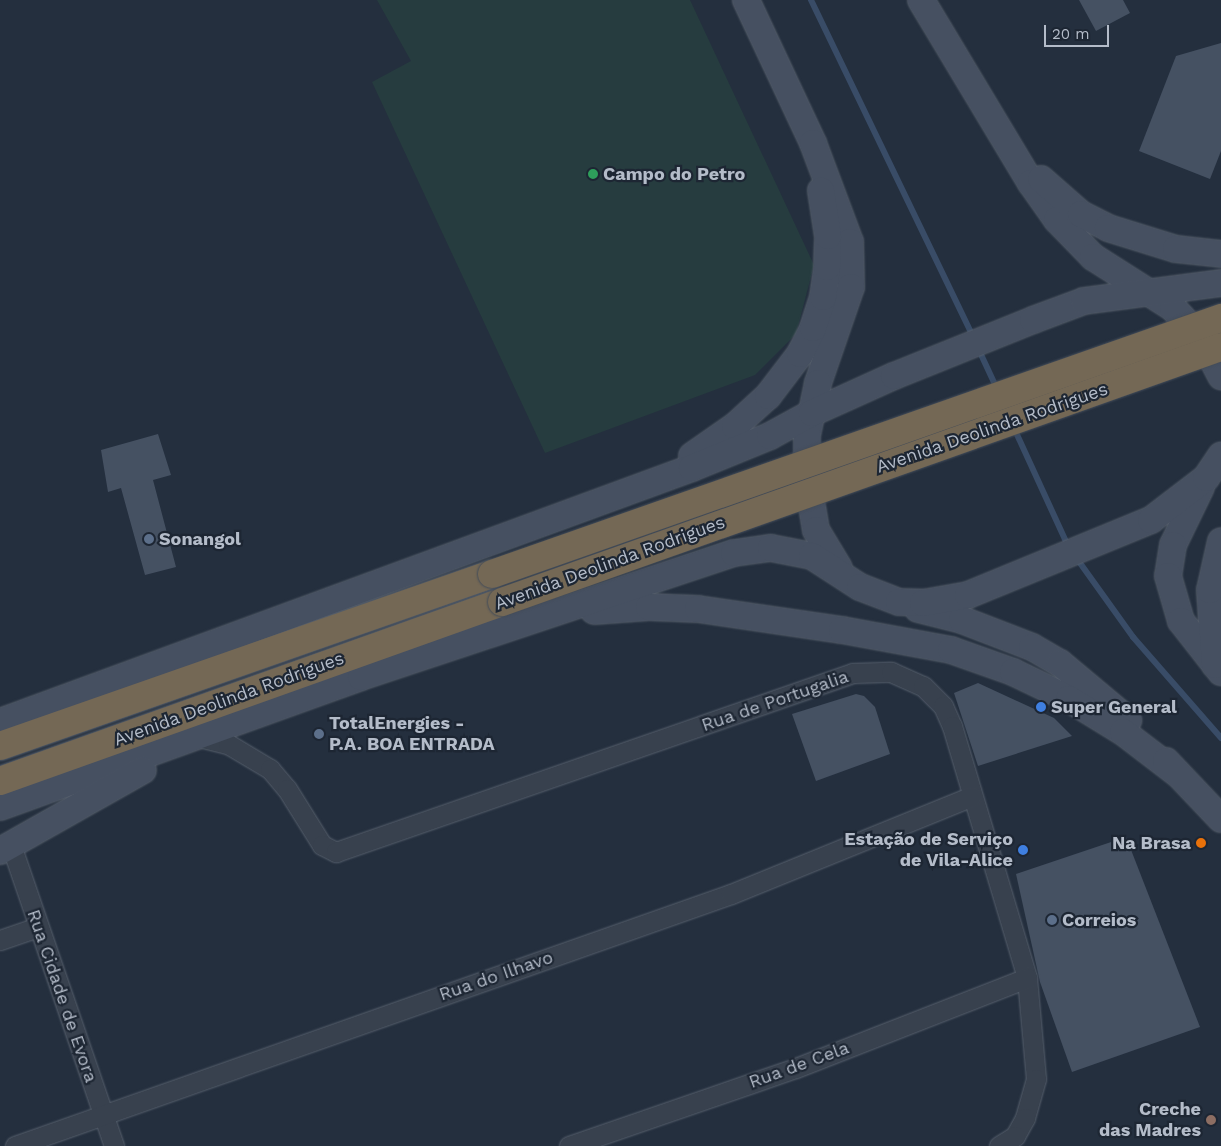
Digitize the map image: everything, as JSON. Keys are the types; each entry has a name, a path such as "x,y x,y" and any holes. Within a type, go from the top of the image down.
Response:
{"highway":[{"name":"Avenida Deolinda Rodrigues","path":"0,746 1221,318"},
{"name":"Avenida Deolinda Rodrigues","path":"0,781 1221,347"}],"main road":[{"path":"746,0 813,144 844,220 852,262 851,287 818,382 807,435 811,505 816,530 826,551 842,574"},
{"path":"921,0 1031,183 1073,239 1093,257 1173,308 1202,339 1221,376"},
{"path":"984,102 1049,188 1081,214 1135,239 1176,249 1221,254"},
{"path":"652,480 707,448 751,413 780,383 813,328 823,297 828,236 813,144"},
{"path":"0,722 652,480 732,453 812,413 894,376 1084,301 1221,284"},
{"path":"1219,668 1181,621 1168,576 1173,545 1206,478 1221,442"},
{"path":"899,602 946,600 986,588 1124,532 1168,509 1206,478 1221,456"},
{"path":"1219,668 1210,590 1221,541"},
{"path":"0,807 199,738 361,677 734,553 780,549 812,556 878,596 1000,633 1060,663 1131,723 1221,819"},
{"path":"505,630 601,609 649,607 747,615 951,650 1013,672 1069,699 1123,732 1178,774"},
{"path":"5,848 199,738"}],"street":[{"name":"Rua de Portugalia","path":"199,738 228,744 270,769 287,789 322,844 336,852 853,673 891,672 923,686 943,706 1028,978 1036,1079 1026,1118 1015,1136 999,1146"},
{"name":"Rua do Ilhavo","path":"15,1146 731,894 972,796"},
{"name":"Rua Cidade de Evora","path":"5,848 38,927 114,1146"},
{"path":"0,940 38,927"},
{"name":"Rua de Cela","path":"569,1146 796,1068 1028,978"}],"green space":[{"name":"Campo do Petro","path":"377,0 690,0 814,265 796,334 755,375 545,453 372,82 411,61"}],"building":[{"path":"1079,0 1123,0 1130,13 1096,31"},
{"path":"1221,43 1221,151 1210,179 1139,151 1176,56"},
{"path":"158,434 171,475 153,480 176,567 145,575 121,488 108,492 101,450"},
{"path":"978,683 1054,718 1072,736 978,766 954,693"},
{"path":"856,694 864,696 875,707 890,754 816,781 792,714"},
{"path":"1126,837 1200,1027 1072,1072 1040,982 1016,874"}],"waterway":[{"path":"811,0 974,339"},
{"path":"978,348 997,389"},
{"path":"1014,428 1069,548"},
{"path":"1075,556 1133,637 1221,738"}],"place":[{"name":"Campo do Petro","path":"593,174"},
{"name":"Sonangol","path":"149,539"},
{"name":"Super General","path":"1041,707"},
{"name":"TotalEnergies - P.A. BOA ENTRADA","path":"319,734"},
{"name":"Na Brasa","path":"1201,843"},
{"name":"Estação de Serviço de Vila-Alice","path":"1023,850"},
{"name":"Correios","path":"1052,920"},
{"name":"Creche das Madres","path":"1211,1120"}]}
